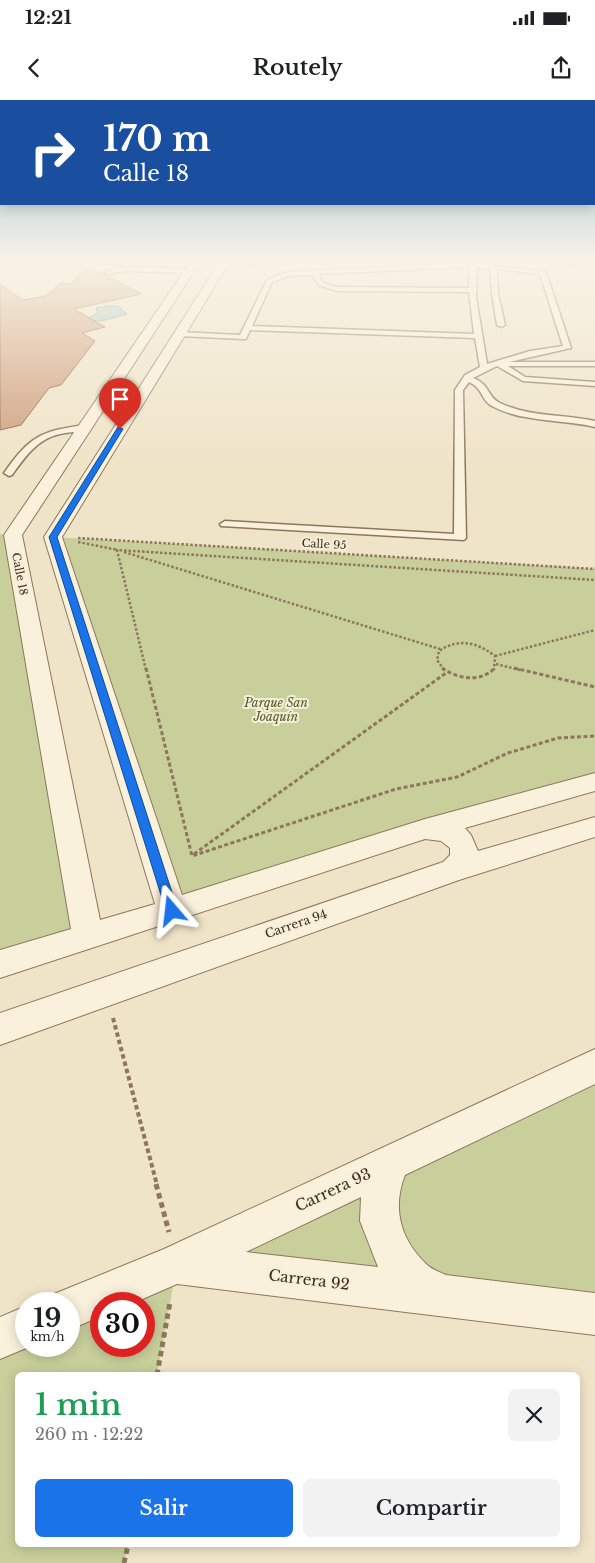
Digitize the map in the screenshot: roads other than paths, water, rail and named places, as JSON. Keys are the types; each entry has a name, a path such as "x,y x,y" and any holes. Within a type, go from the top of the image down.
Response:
{"street":[{"name":"Calle 18","path":"88,936 7,535 85,428 151,329"},
{"path":"172,911 53,537 181,329"},
{"path":"7,535 53,537"},
{"path":"0,964 172,911 425,829 595,782"},
{"name":"Carrera 94","path":"0,1029 453,870 595,828"},
{"path":"425,829 441,829 455,836 464,848 463,860 453,870"},
{"name":"Carrera 93","path":"80,1304 177,1264 595,1066"},
{"name":"Carrera 92","path":"391,1163 380,1190 380,1221 391,1252 412,1279 441,1296"},
{"name":"Carrera 92","path":"177,1264 595,1314"},
{"path":"0,1338 15,1332"}],"lane":[{"path":"177,338 240,344 246,329"},
{"path":"284,329 479,336"},
{"path":"478,329 484,369"},
{"path":"225,524 460,538 459,390 467,378 484,369 546,349 567,348 561,329"},
{"path":"499,364 595,364"},
{"path":"499,364 524,379 595,384"},
{"path":"467,378 481,384 488,398 494,404 524,414 578,419 595,424"},
{"path":"10,473 31,444 41,437 64,430 85,428"},
{"path":"0,466 18,460"}],"park label":[{"name":"Parque San Joaquín","path":"276,710"}]}
